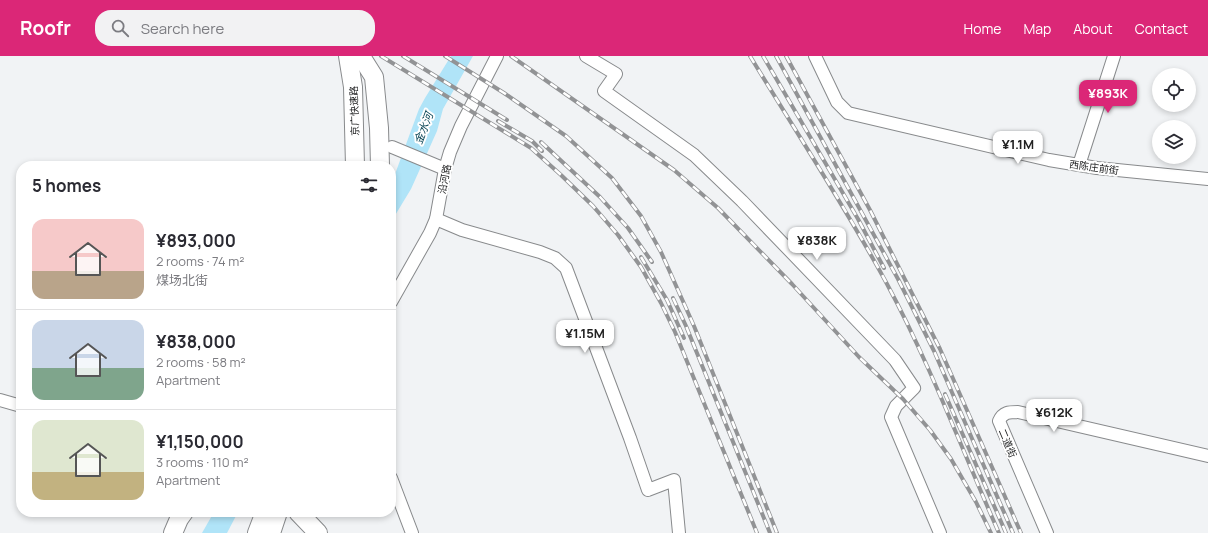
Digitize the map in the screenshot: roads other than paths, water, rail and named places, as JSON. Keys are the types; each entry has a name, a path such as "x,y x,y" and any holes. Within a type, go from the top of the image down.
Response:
{"highway":[{"name":"京广快速路","path":"355,161 354,87 357,57"},
{"name":"京广快速路","path":"357,57 366,85 368,161"},
{"path":"357,57 374,77 379,128 380,161"},
{"path":"173,533 180,517"},
{"path":"258,533 263,517"},
{"path":"271,533 276,517"},
{"path":"303,517 318,533"},
{"path":"318,517 326,533"}],"street":[{"name":"沿河路","path":"396,293 430,233 436,219 445,169 450,152 461,126 497,56"},
{"path":"586,56 616,74 604,91 694,155 742,201 895,360 914,388 896,406 891,417 940,533"},
{"name":"西陈庄前街","path":"815,56 837,102 848,113 1049,160 1097,168 1208,179"},
{"path":"1079,165 1114,56"},
{"path":"392,146 445,169"},
{"path":"436,219 462,230 540,252 555,258 566,268 648,490 674,480 679,533"},
{"path":"0,400 16,405"},
{"name":"二道街","path":"1047,533 999,421 1001,416 1008,412 1018,412 1208,456"},
{"path":"396,491 412,533"},
{"path":"265,533 270,517"}],"water":[{"name":"金水河","path":"451,56 473,56 443,109 437,131 411,189 396,214 396,171 419,109"},
{"path":"211,517 235,517 227,533 202,533"}],"railway":[{"path":"381,56 531,148 593,206 618,235 641,267 675,332 757,533"},
{"path":"403,56 507,120"},
{"path":"445,56 504,93 566,136 612,178 641,216 661,252 694,326 777,533"},
{"path":"511,56 674,170 718,208 792,284 859,357 903,399 930,430 951,459 976,502 991,533"},
{"path":"750,56 871,255 903,314 932,376 999,533"},
{"path":"763,56 858,219 884,268"},
{"path":"776,56 898,279 934,351 1013,533"},
{"path":"786,56 870,210 940,349 1021,533"},
{"path":"498,121 532,141 542,151"},
{"path":"541,142 600,197 628,228 652,262"},
{"path":"641,257 667,300 684,338"},
{"path":"673,298 686,326 770,533"},
{"path":"945,394 1006,533"}]}
